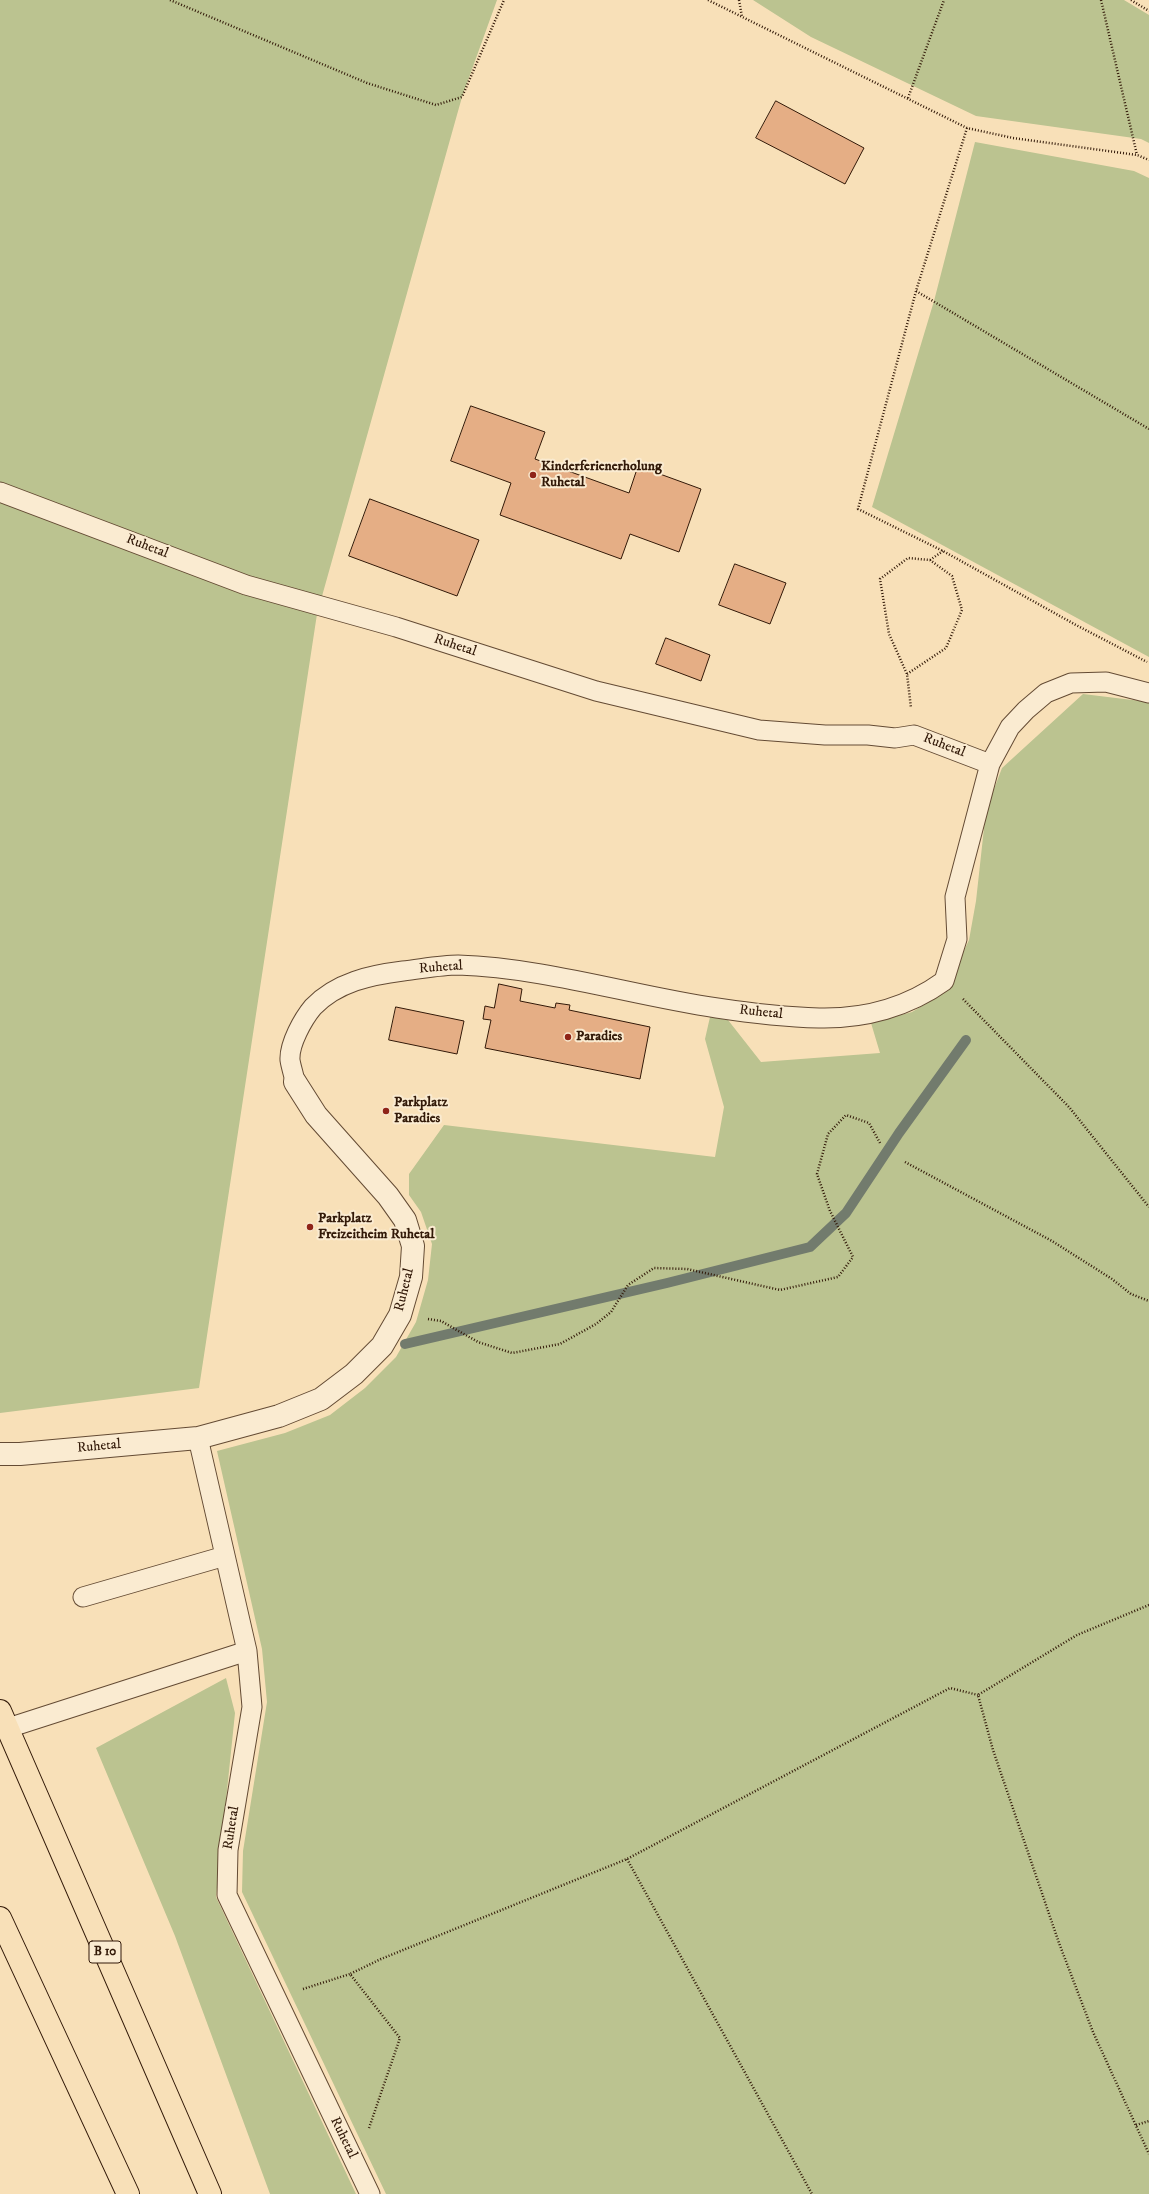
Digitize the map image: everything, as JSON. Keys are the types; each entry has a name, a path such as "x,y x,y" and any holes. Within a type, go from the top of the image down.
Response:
{"highway":[{"name":"B 10","path":"4,1720 210,2194"},
{"path":"0,1918 128,2194"}],"street":[{"name":"Ruhetal","path":"0,1454 20,1454 198,1438 279,1416 321,1399 354,1374 382,1346 400,1315 411,1277 413,1246 405,1220 380,1186 316,1115 295,1082"}],"lane":[{"name":"Ruhetal","path":"0,492 246,585 396,627 596,691 759,730 825,736 868,735 895,738 914,735 990,764"},
{"path":"944,981 957,939 955,897 990,764 1010,727 1026,710 1046,693 1071,683 1106,682 1149,692"},
{"name":"Ruhetal","path":"295,1082 290,1059 295,1038 306,1016 322,998 343,985 379,974 457,965 512,970 569,979 716,1008 771,1015 821,1018 869,1014 907,1003 944,981"},
{"name":"Ruhetal","path":"198,1438 247,1651 252,1707 228,1850 227,1895 370,2194"},
{"path":"83,1597 225,1556"},
{"path":"4,1720 247,1651"}],"path":[{"path":"170,0 367,83 436,105 462,97 504,0"},
{"path":"708,0 967,128 1013,138 1137,155 1149,160"},
{"path":"739,0 742,17"},
{"path":"908,98 944,0"},
{"path":"1101,0 1137,155"},
{"path":"1131,0 1149,11"},
{"path":"967,128 916,291 858,509 943,550 1076,626 1149,663"},
{"path":"916,291 1149,429"},
{"path":"930,560 943,550"},
{"path":"907,674 946,648 962,610 952,576 930,560 908,558 880,579 889,634 907,674 914,735"},
{"path":"944,981 1069,1107 1149,1207"},
{"path":"400,1315 441,1321 478,1342 512,1352 560,1344 596,1324 612,1312 628,1285 654,1268 687,1269 780,1290 838,1277 853,1257 830,1211 816,1174 828,1134 846,1116 869,1123 880,1143"},
{"path":"904,1162 1052,1241 1112,1279 1131,1294 1149,1301"},
{"path":"275,1997 350,1974 380,1959 627,1859 950,1688 978,1695 1077,1635 1149,1605"},
{"path":"978,1695 993,1750 1059,1942 1093,2032 1149,2154"},
{"path":"627,1859 812,2194"},
{"path":"350,1974 400,2038 357,2165"},
{"path":"1136,2125 1149,2121"}],"green space":[{"path":"0,0 497,0 462,97 317,614 199,1388 0,1413"},
{"path":"753,0 1124,0 1149,15 1149,143 1141,139 976,116 811,37"},
{"path":"975,142 1134,171 1149,178 1149,657 872,507 934,301"},
{"path":"1083,694 1149,702 1149,2194 386,2194 242,1892 243,1851 267,1702 262,1649 217,1451 285,1433 330,1415 365,1388 396,1357 416,1322 428,1280 432,1244 421,1212 409,1195 409,1174 444,1125 715,1157 724,1107 705,1039 710,1017 728,1020 761,1062 880,1053 871,1023 912,1012 944,993 969,940 976,901 986,810 1002,768"},
{"path":"226,1678 235,1713 216,1897 356,2194 270,2194 175,1936 96,1748"}],"building":[{"path":"776,101 864,148 845,184 756,138"},
{"name":"Kinderferienerholung Ruhetal","path":"471,406 545,432 535,459 629,493 638,466 701,489 679,552 630,534 621,559 500,515 511,483 451,461"},
{"path":"370,499 479,540 457,596 349,556"},
{"path":"735,564 786,583 770,624 719,605"},
{"path":"666,638 710,655 701,681 656,664"},
{"name":"Paradies","path":"499,984 522,989 520,1001 555,1008 556,1003 570,1005 569,1010 650,1027 640,1079 485,1048 491,1020 483,1019 485,1006 494,1008"},
{"path":"396,1007 464,1021 457,1054 389,1040"}],"waterway":[{"path":"405,1344 667,1283 810,1247 846,1213 899,1133 966,1040"}],"place":[{"name":"Kinderferienerholung Ruhetal","path":"533,475"},
{"name":"Paradies","path":"568,1037"},
{"name":"Parkplatz Paradies","path":"386,1111"},
{"name":"Parkplatz Freizeitheim Ruhetal","path":"310,1227"}]}
